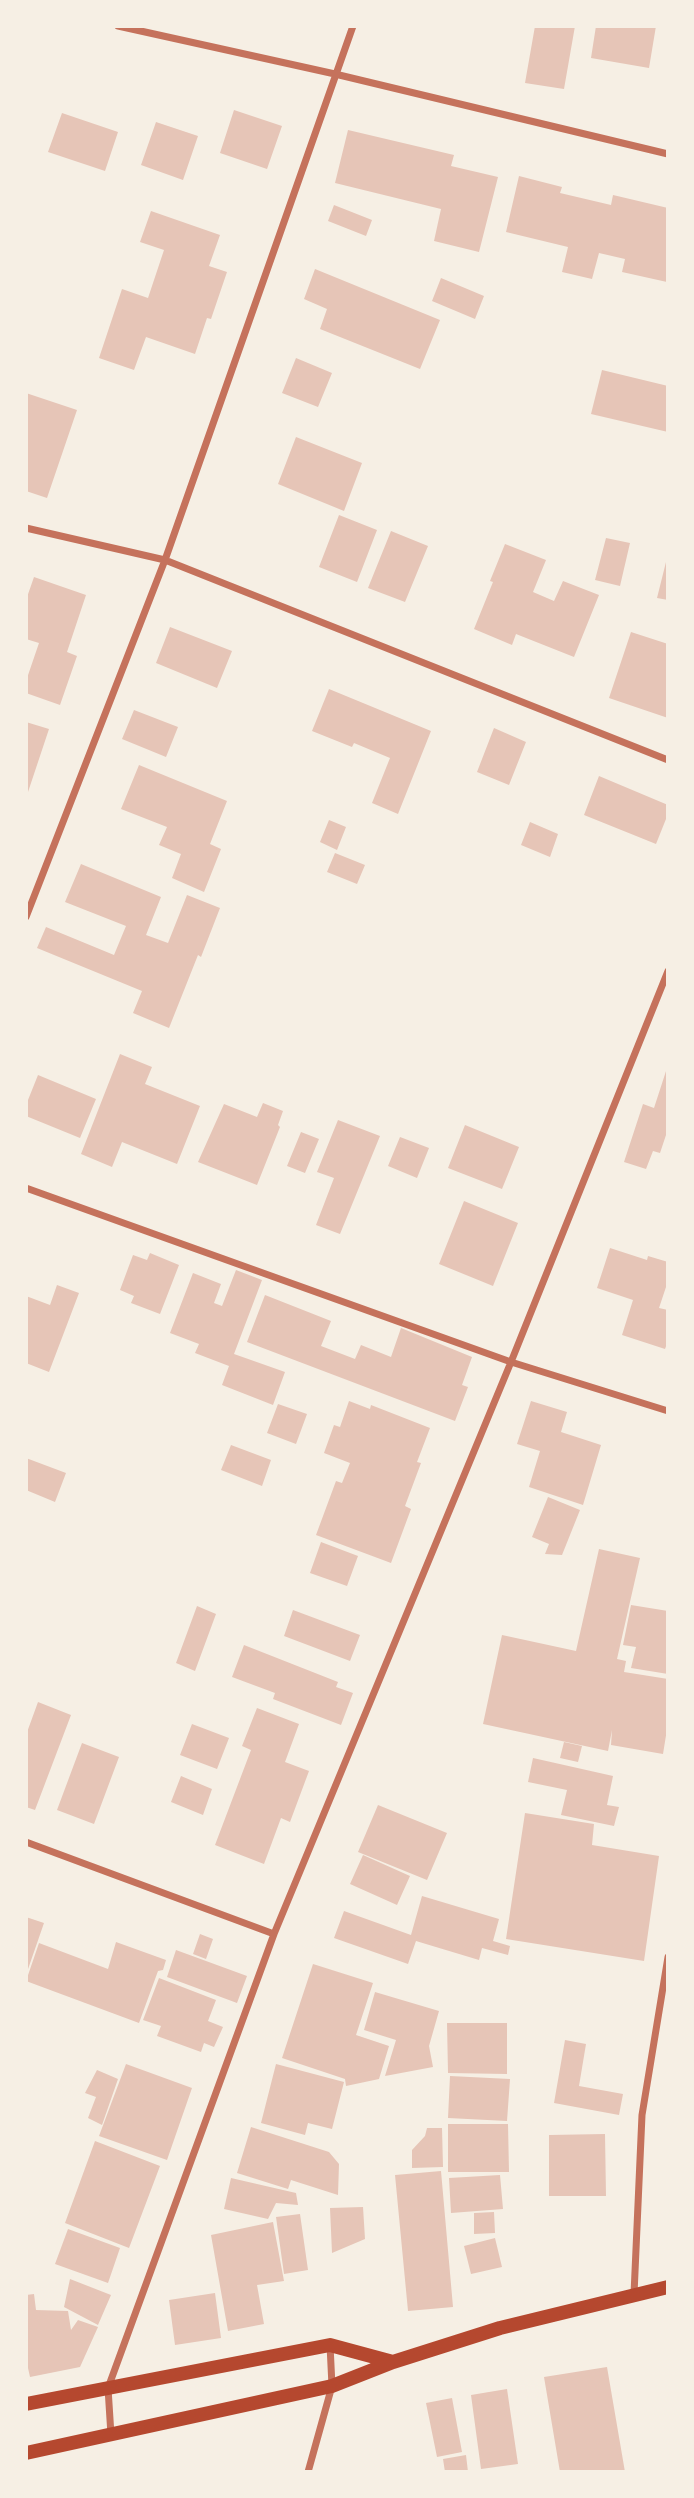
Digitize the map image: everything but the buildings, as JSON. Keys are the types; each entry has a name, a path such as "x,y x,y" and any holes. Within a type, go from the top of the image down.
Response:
{"main road":[{"path":"26,2453 332,2386 393,2362 500,2329 668,2287"},
{"path":"26,2403 330,2345 393,2362"}],"street":[{"path":"118,26 335,74 668,154"},
{"path":"26,917 165,560 353,26"},
{"path":"26,528 165,560 668,760"},
{"path":"111,2435 108,2388 274,1934 511,1362 668,971"},
{"path":"26,1188 511,1362 668,1411"},
{"path":"26,1842 274,1934"},
{"path":"634,2295 642,2115 668,1957"},
{"path":"308,2472 332,2386 330,2345"}]}
